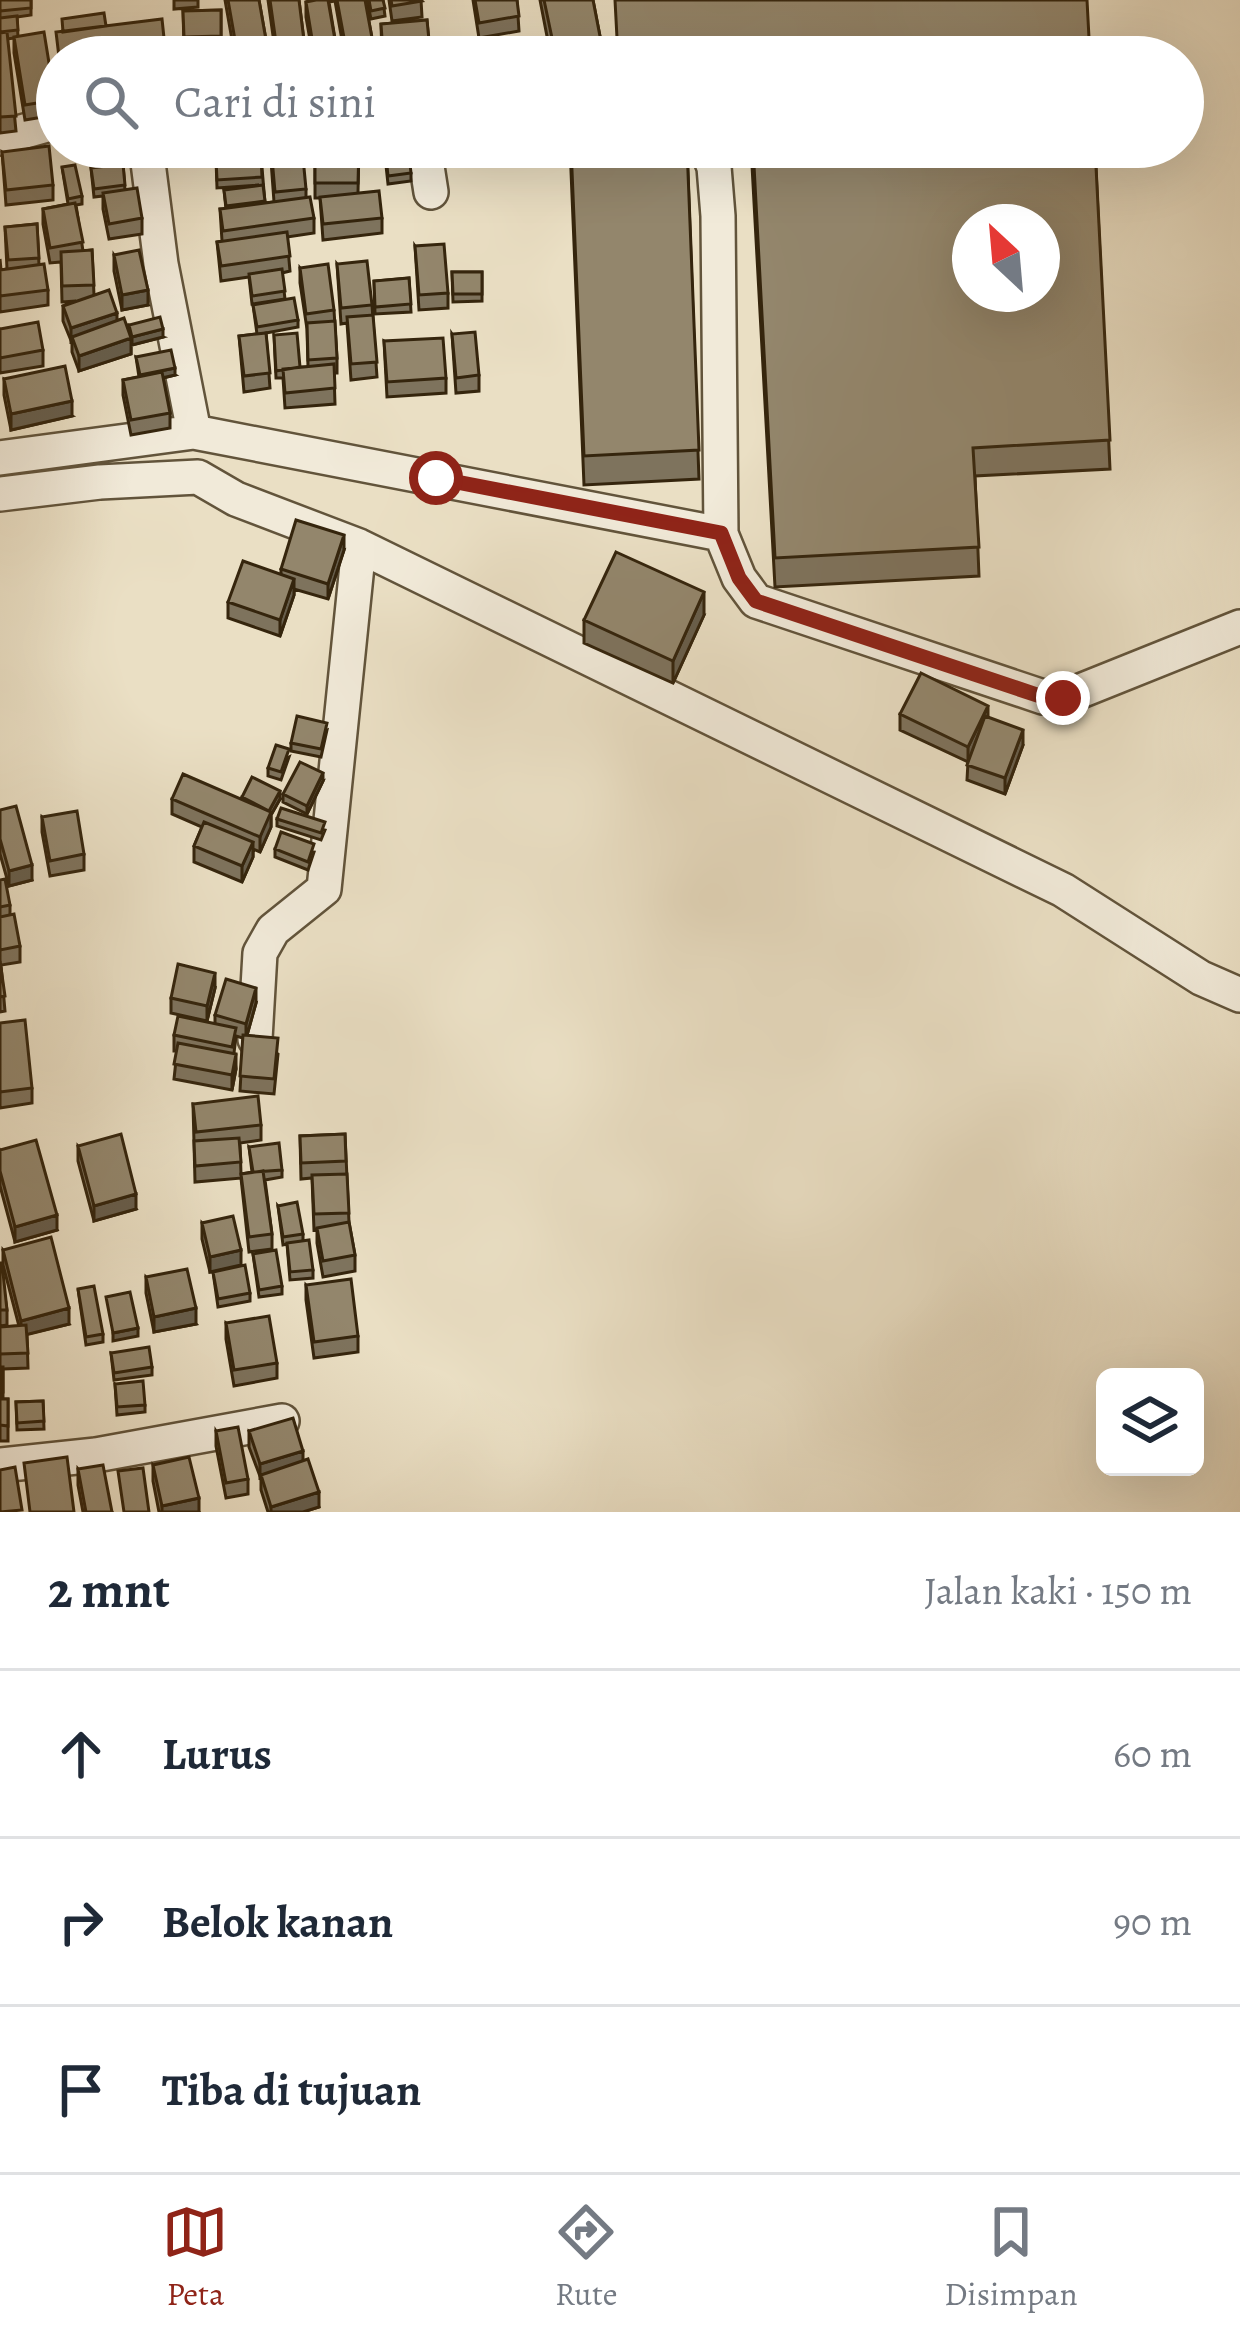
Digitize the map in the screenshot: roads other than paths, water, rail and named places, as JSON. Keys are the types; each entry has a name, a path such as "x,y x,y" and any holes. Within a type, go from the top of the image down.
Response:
{"street":[{"path":"0,139 36,128"},
{"path":"149,168 160,264 194,432"},
{"path":"427,168 431,192"},
{"path":"714,168 721,533 739,578 756,601 1043,697 1063,698 1240,627"},
{"path":"0,458 194,432 721,533"},
{"path":"0,494 198,477 236,499 359,546 1063,890 1202,978 1240,995"},
{"path":"255,1039 260,953 273,930 324,890 359,546"},
{"path":"0,1465 96,1455 282,1421"}]}
